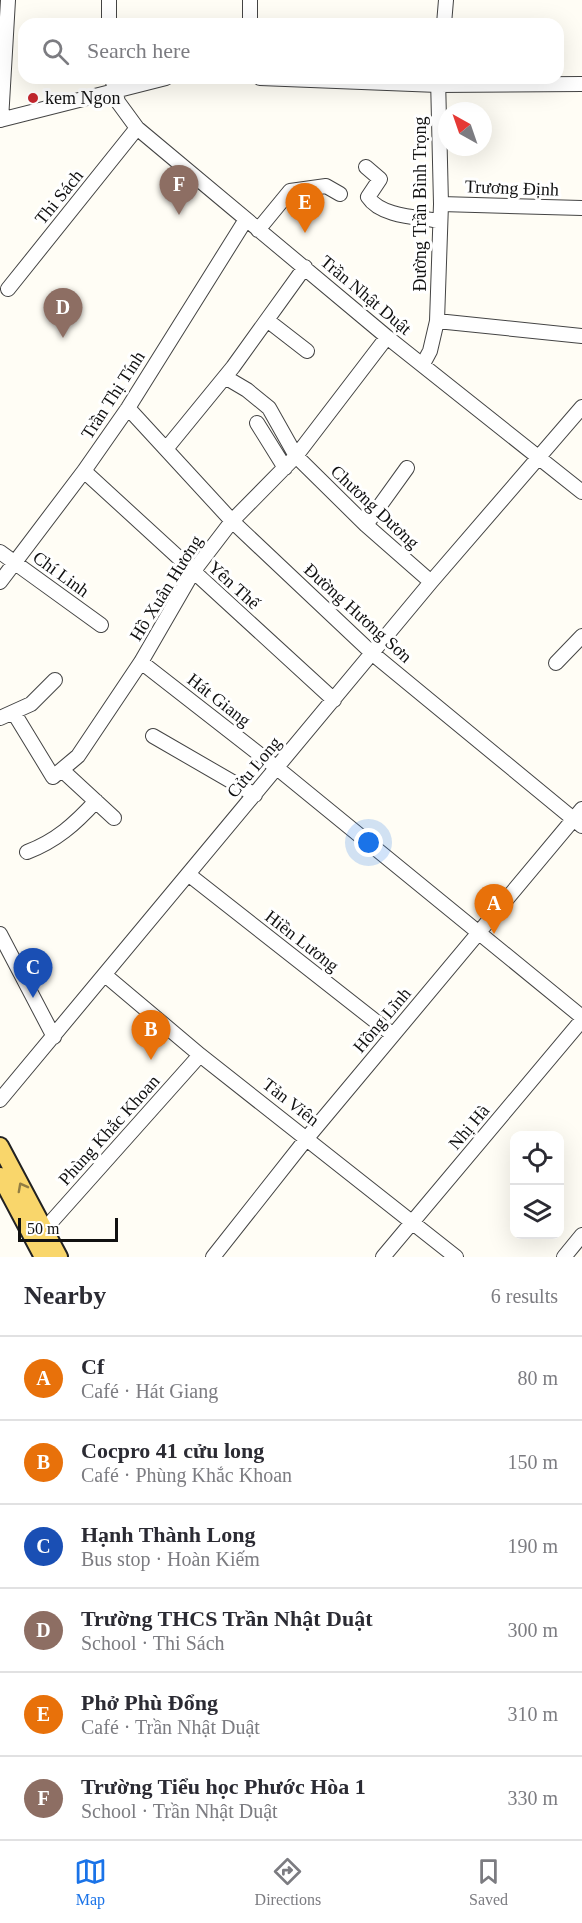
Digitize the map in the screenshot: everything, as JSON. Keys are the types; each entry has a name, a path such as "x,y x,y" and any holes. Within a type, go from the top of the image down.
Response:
{"main road":[{"path":"0,1146 60,1257"},
{"path":"0,1176 43,1257"}],"street":[{"path":"8,0 0,120 113,84"},
{"path":"109,0 109,18"},
{"path":"250,0 250,18"},
{"path":"444,18 446,0"},
{"name":"Trần Nhật Duật","path":"113,84 123,111 137,128 387,337 582,492"},
{"name":"Đường Trần Bình Trọng","path":"423,364 430,351 437,321 441,204 438,84"},
{"path":"564,84 582,84"},
{"name":"Thi Sách","path":"8,289 137,128"},
{"path":"366,167 380,179 368,197 374,206 400,214 440,221"},
{"path":"258,230 290,191 326,186 340,194"},
{"name":"Trương Định","path":"441,204 582,208"},
{"name":"Trần Thị Tính","path":"0,582 84,471 128,408 245,220"},
{"path":"166,449 225,377 305,267"},
{"path":"267,320 307,351"},
{"path":"437,321 582,336"},
{"name":"Hồ Xuân Hương","path":"63,771 78,756 141,662 193,572 232,521 296,456 387,337"},
{"name":"Chương Dương","path":"225,377 247,390 269,408 296,456 366,525 431,582"},
{"name":"Cửu Long","path":"0,1100 431,582 582,407"},
{"name":"Đường Hương Sơn","path":"128,408 232,521 373,654 579,818"},
{"path":"257,423 285,468"},
{"path":"366,525 407,468"},
{"name":"Yên Thế","path":"84,471 334,700"},
{"name":"Chí Linh","path":"0,552 101,625"},
{"path":"556,663 582,636"},
{"name":"Hát Giang","path":"141,662 277,768 582,1019"},
{"path":"0,718 31,704 55,680"},
{"path":"14,713 53,777 63,771 114,818"},
{"path":"153,736 255,795"},
{"path":"27,852 48,844 75,824 96,801"},
{"name":"Hồng Lĩnh","path":"213,1257 307,1138 479,932 579,818"},
{"name":"Hiền Lương","path":"188,874 393,1035"},
{"path":"0,934 54,1037"},
{"name":"Tản Viên","path":"105,975 200,1055 414,1221 456,1257"},
{"name":"Nhị Hà","path":"383,1257 582,1019"},
{"name":"Phùng Khắc Khoan","path":"44,1230 200,1055"},
{"path":"564,1257 582,1235"}],"place":[{"name":"kem Ngon","path":"33,98"},
{"name":"Trường Tiểu học Phước Hòa 1","path":"179,215"},
{"name":"Phở Phù Đổng","path":"305,233"},
{"name":"Trường THCS Trần Nhật Duật","path":"63,338"},
{"name":"Cf","path":"494,934"},
{"name":"Hạnh Thành Long","path":"33,998"},
{"name":"Cocpro 41 cửu long","path":"151,1060"}]}
